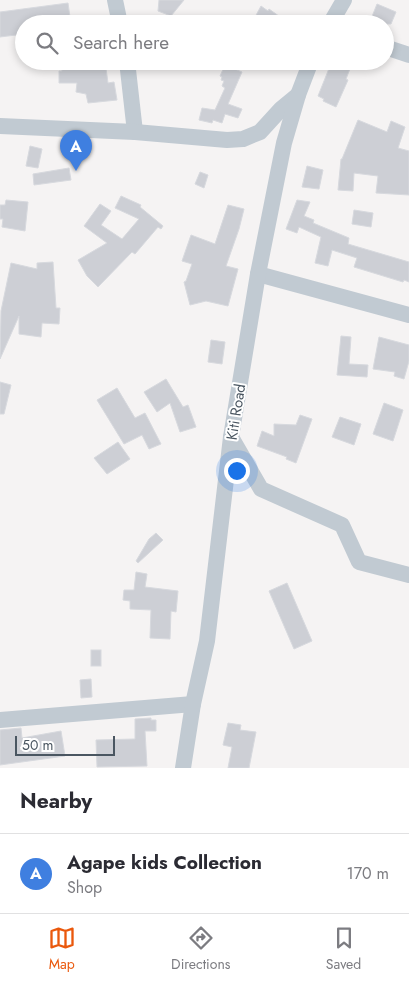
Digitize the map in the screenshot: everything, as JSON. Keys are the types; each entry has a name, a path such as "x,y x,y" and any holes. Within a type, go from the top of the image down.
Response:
{"street":[{"path":"114,0 118,15"},
{"path":"335,15 344,0"},
{"path":"394,50 409,55"},
{"path":"128,70 135,132"},
{"name":"Kiti Road","path":"183,768 193,704 208,641 232,437 258,274 284,144 298,95 308,70"},
{"path":"0,126 135,132 228,140 244,139 260,132 281,109 298,95"},
{"path":"258,274 409,316"},
{"path":"232,437 261,488 342,525 358,562 409,575"},
{"path":"0,720 193,704"}],"building":[{"path":"159,0 184,0 172,15 158,11"},
{"path":"68,3 70,15 15,15 15,35 0,37 0,12"},
{"path":"377,4 396,12 394,17 394,15 373,15"},
{"path":"261,6 277,15 256,15"},
{"path":"106,70 108,83 114,82 117,100 88,103 86,94 76,92 77,83 59,83 59,71"},
{"path":"223,70 242,72 228,104 242,109 238,118 225,114 222,123 213,120 212,123 199,120 202,108 215,110 225,88 222,86 224,81 221,80 222,77 220,76"},
{"path":"328,70 350,70 346,79 348,80 336,107 323,101 324,99 318,96"},
{"path":"358,120 387,132 391,121 405,127 398,148 409,151 409,195 376,193 378,176 354,173 353,191 338,190 341,159"},
{"path":"30,146 42,149 38,168 26,166"},
{"path":"307,166 323,170 319,189 302,187"},
{"path":"69,168 71,180 34,185 33,174"},
{"path":"200,172 208,175 204,188 195,184"},
{"path":"121,196 141,205 140,207 163,226 161,229 158,227 135,254 132,252 98,287 87,276 78,260 107,243 84,226 100,204 111,211 101,225 122,239 139,219 115,208"},
{"path":"6,200 28,202 25,231 2,227 3,219 0,219 0,205 5,205"},
{"path":"297,200 310,202 304,216 314,220 313,223 349,238 348,244 409,262 409,282 404,280 403,282 354,267 357,258 332,250 328,266 315,263 321,237 299,227 297,233 286,229"},
{"path":"228,205 244,209 226,266 238,269 228,306 206,301 190,305 184,282 192,264 182,261 191,235 215,244"},
{"path":"354,210 373,213 371,227 352,224"},
{"path":"53,262 56,308 60,308 59,324 42,323 41,337 19,334 19,316 0,359 1,311 11,263 37,269 37,263"},
{"path":"341,336 351,337 349,364 368,365 367,377 337,375"},
{"path":"379,337 409,345 409,361 404,379 394,376 395,372 373,369"},
{"path":"211,340 225,342 222,364 208,362"},
{"path":"166,379 183,407 188,405 196,427 180,432 170,403 157,412 144,392"},
{"path":"0,382 11,385 4,414 0,414"},
{"path":"117,388 135,418 145,413 161,444 149,449 142,435 124,444 97,400"},
{"path":"384,403 403,410 393,441 373,434"},
{"path":"300,415 312,419 296,463 286,459 287,457 257,446 262,431 274,436 274,424 296,425"},
{"path":"340,417 361,424 354,445 332,437"},
{"path":"118,442 130,459 107,474 94,458"},
{"path":"156,533 163,540 138,563 136,561 149,539"},
{"path":"136,572 147,574 145,587 178,591 176,612 171,611 170,639 150,638 151,610 130,609 130,601 123,600 124,590 134,590"},
{"path":"287,583 312,641 294,649 269,591"},
{"path":"91,650 101,650 101,666 91,666"},
{"path":"91,679 92,697 81,698 80,680"},
{"path":"151,718 151,720 156,720 156,731 145,731 147,766 97,767 96,740 135,739 135,719"},
{"path":"228,723 241,725 240,730 256,732 249,768 228,768 232,747 223,745"},
{"path":"21,728 22,738 61,731 65,756 0,765 0,730"}],"place":[{"name":"Agape kids Collection","path":"76,171"}]}
